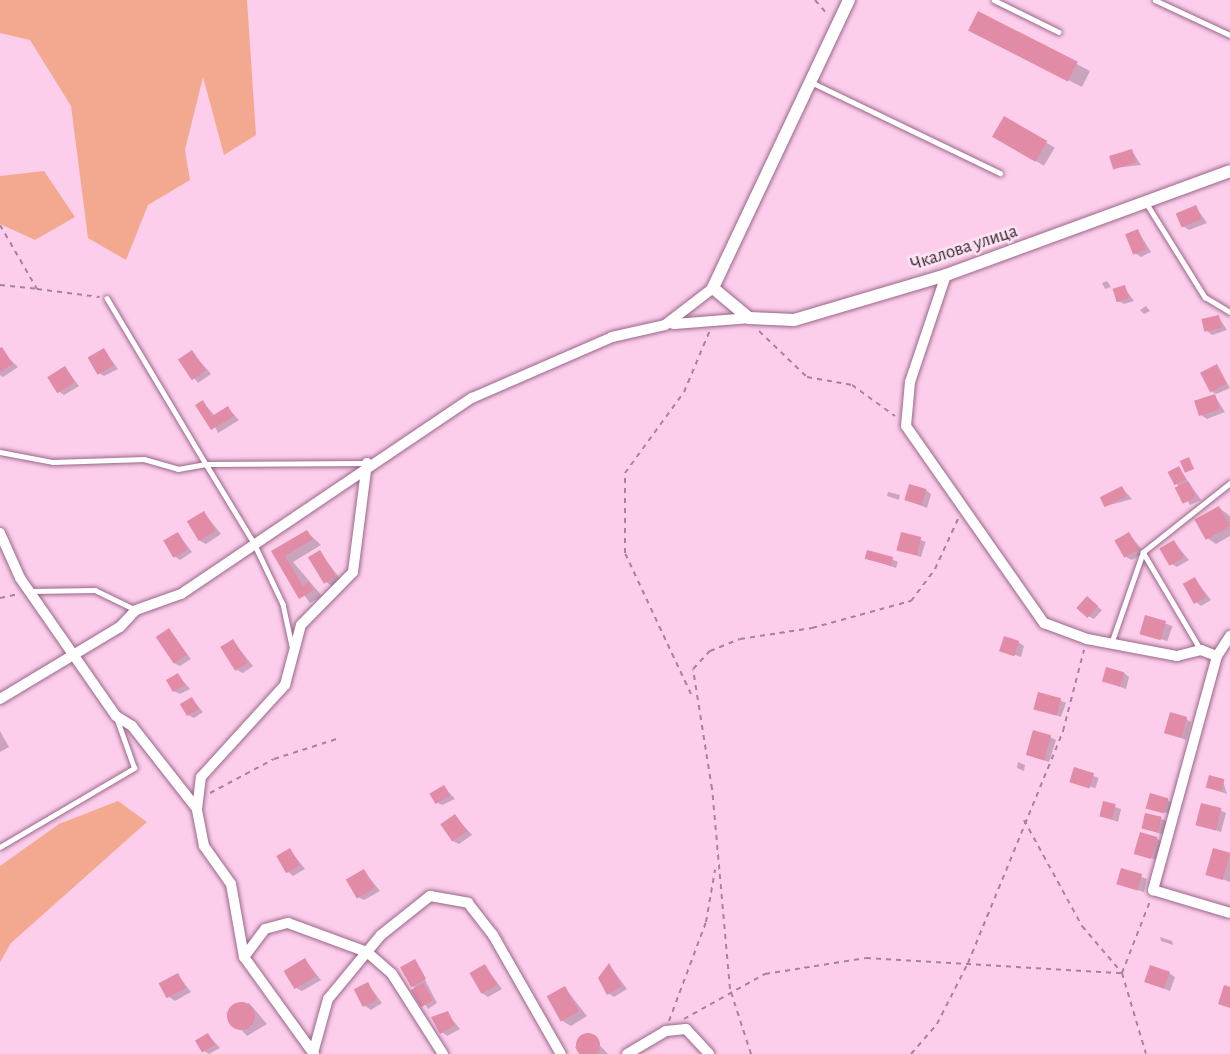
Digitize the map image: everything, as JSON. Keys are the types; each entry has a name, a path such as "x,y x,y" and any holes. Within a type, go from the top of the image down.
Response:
{"street":[{"path":"665,325 713,288 849,0"},
{"name":"Чкалова улица","path":"749,318 794,320 946,275 1230,171"},
{"path":"946,275 910,382 906,426 1044,623 1087,639 1112,641 1177,656 1201,650 1217,656"},
{"path":"713,288 723,302 749,318"},
{"path":"0,699 120,627 136,610 181,594 367,463 506,380 612,337 665,325 749,318"},
{"path":"313,1053 244,957 231,884 204,846 197,809 201,777 285,685 301,625 354,572 367,463"},
{"path":"0,533 30,591 76,652 116,716 132,726 197,809"},
{"path":"1230,635 1217,656 1153,890 1230,913"},
{"path":"313,1053 328,999 367,952 430,896 468,903 494,935 561,1054"},
{"path":"244,957 265,929 288,923 367,952 392,974 443,1054"},
{"path":"627,1054 666,1031 686,1028 709,1054"}],"lane":[{"path":"994,0 1059,32"},
{"path":"1156,0 1230,35"},
{"path":"810,82 1000,173"},
{"path":"1146,203 1205,297 1230,312"},
{"path":"107,298 254,543 283,604 294,654"},
{"path":"0,452 53,462 144,459 178,469 206,464 367,463"},
{"path":"1112,641 1143,552 1230,483"},
{"path":"1143,552 1201,650"},
{"path":"30,591 95,590 136,610"},
{"path":"0,847 134,768 116,716"}],"path":[{"path":"815,0 838,24"},
{"path":"0,225 37,289"},
{"path":"0,285 107,298"},
{"path":"749,318 789,365 807,377 852,385 906,426"},
{"path":"693,698 625,553 625,473 684,392 710,328"},
{"path":"751,1054 730,989 716,866 712,789 693,698 693,668 710,651 911,601 935,569 961,501"},
{"path":"0,598 30,591"},
{"path":"911,1054 937,1024 968,963 1023,819 1063,731 1087,639"},
{"path":"197,809 227,780 340,738"},
{"path":"1023,819 1083,926 1122,973 1146,1054"},
{"path":"666,1031 706,922 716,866"},
{"path":"1122,973 1153,890"},
{"path":"666,1031 730,989 765,974 866,958 1122,973"}],"shaded area":[{"path":"0,0 247,0 256,135 224,155 203,77 185,150 190,180 148,205 126,260 88,238 71,106 30,40 0,33"},
{"path":"44,171 75,217 35,240 0,224 0,176"},
{"path":"118,801 147,822 11,943 0,962 0,866 59,824"}],"building":[{"path":"978,11 1078,62 1068,81 968,31"},
{"path":"1004,116 1047,141 1035,162 992,137"},
{"path":"1132,149 1136,162 1113,169 1109,156"},
{"path":"1196,205 1202,219 1182,227 1176,214"},
{"path":"1138,229 1146,249 1133,255 1125,234"},
{"path":"1125,285 1129,298 1117,302 1113,289"},
{"path":"1219,315 1222,328 1204,332 1201,319"},
{"path":"2,347 13,364 0,372 0,348"},
{"path":"104,348 114,365 98,375 88,358"},
{"path":"192,350 206,371 192,380 178,360"},
{"path":"1217,364 1227,384 1210,392 1200,373"},
{"path":"65,366 75,382 57,393 47,377"},
{"path":"1215,394 1220,409 1199,416 1194,401"},
{"path":"203,400 212,416 228,406 234,416 211,430 195,405"},
{"path":"1189,457 1194,469 1185,473 1180,461"},
{"path":"1179,466 1186,479 1175,485 1168,472"},
{"path":"1188,481 1196,497 1183,504 1175,488"},
{"path":"909,484 926,489 922,505 904,500"},
{"path":"1122,486 1127,496 1105,507 1100,497"},
{"path":"1219,506 1230,526 1206,540 1195,520"},
{"path":"204,511 216,531 199,541 187,521"},
{"path":"307,530 313,539 285,556 303,586 309,582 314,590 299,599 271,551"},
{"path":"178,532 188,549 173,558 163,540"},
{"path":"901,532 921,537 917,556 896,550"},
{"path":"1129,532 1139,549 1124,558 1114,540"},
{"path":"1174,540 1184,557 1169,566 1159,548"},
{"path":"320,550 336,577 324,584 308,557"},
{"path":"867,550 893,557 891,566 865,559"},
{"path":"1195,577 1206,597 1194,604 1183,584"},
{"path":"1087,596 1098,606 1087,618 1076,608"},
{"path":"1145,615 1166,621 1161,640 1139,634"},
{"path":"169,628 187,655 174,663 156,637"},
{"path":"1004,636 1019,641 1014,656 999,651"},
{"path":"233,639 248,663 235,671 220,647"},
{"path":"1106,667 1124,672 1120,687 1102,681"},
{"path":"178,673 185,685 173,692 166,680"},
{"path":"1038,692 1061,698 1057,716 1033,709"},
{"path":"192,697 199,709 187,716 180,704"},
{"path":"1170,712 1187,717 1181,738 1164,733"},
{"path":"1033,730 1051,735 1044,760 1026,755"},
{"path":"1074,767 1094,773 1089,788 1069,782"},
{"path":"1209,775 1224,779 1221,792 1206,788"},
{"path":"444,785 450,795 436,804 429,794"},
{"path":"1150,793 1168,798 1164,814 1146,808"},
{"path":"1103,801 1116,804 1112,820 1099,817"},
{"path":"1201,803 1221,808 1216,830 1195,825"},
{"path":"1145,813 1162,817 1158,832 1141,829"},
{"path":"455,814 467,831 452,842 440,824"},
{"path":"1140,832 1157,837 1151,859 1134,854"},
{"path":"290,848 300,865 286,873 276,856"},
{"path":"1213,848 1230,853 1223,880 1205,875"},
{"path":"1121,868 1142,874 1137,890 1116,884"},
{"path":"364,869 375,888 357,899 346,880"},
{"path":"305,958 316,976 294,989 284,971"},
{"path":"415,959 426,979 411,987 400,967"},
{"path":"609,963 622,986 607,995 598,978"},
{"path":"485,964 497,985 481,994 469,973"},
{"path":"1150,965 1170,972 1164,989 1144,982"},
{"path":"178,973 186,988 167,998 159,983"},
{"path":"368,982 377,1000 363,1007 354,989"},
{"path":"423,983 433,1000 421,1007 411,990"},
{"path":"1224,985 1230,987 1230,1008 1218,1004"},
{"path":"565,986 579,1011 561,1022 547,996"},
{"path":"241,1002 251,1006 255,1016 251,1026 241,1030 231,1026 227,1016 231,1006"},
{"path":"448,1011 455,1025 440,1034 431,1017"},
{"path":"208,1033 215,1045 202,1053 195,1040"},
{"path":"588,1033 599,1040 600,1045 593,1056 588,1057 577,1050 576,1045 583,1034"}]}
